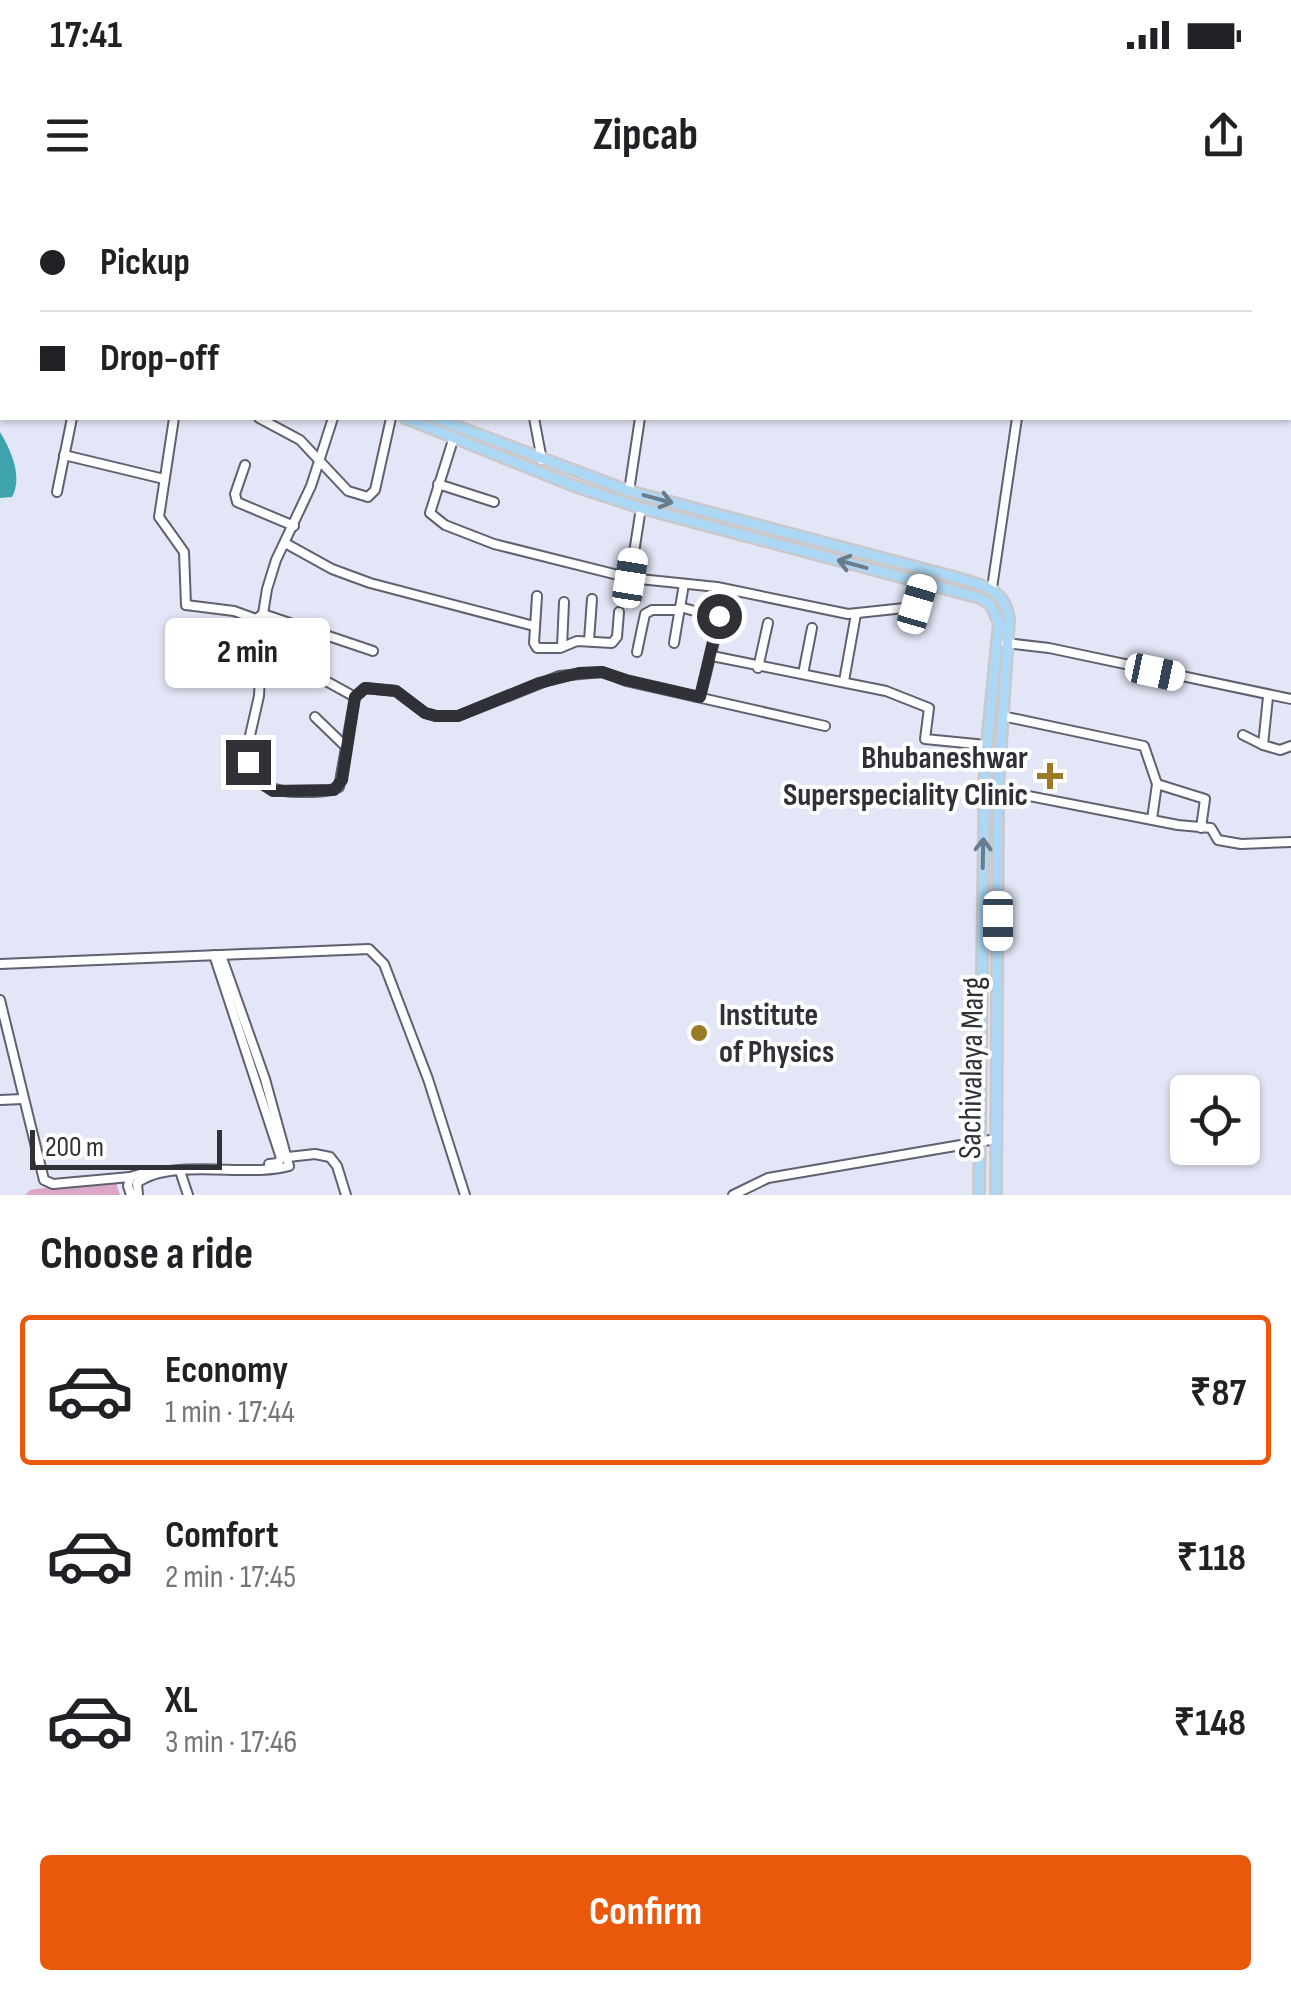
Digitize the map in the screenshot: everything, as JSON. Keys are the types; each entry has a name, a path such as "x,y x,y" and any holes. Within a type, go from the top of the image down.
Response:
{"main road":[{"path":"410,420 641,508 980,598 996,615 999,623 985,771 979,1195"},
{"path":"441,420 629,491 992,588"},
{"path":"571,484 576,472"},
{"name":"Sachivalaya Marg","path":"992,588 1008,610 998,790 996,1195"},
{"path":"985,771 1000,771"}],"street":[{"path":"56,492 72,420"},
{"path":"174,420 159,517 184,552 186,605 234,611 256,620 262,614"},
{"path":"263,420 300,440 348,490 364,496 372,494 390,420"},
{"path":"332,420 294,526 276,560 262,614 259,696 248,735 248,762 262,784 273,791 328,791 339,787 355,697 365,688 396,691 425,713 458,716 559,676 602,672 825,726"},
{"path":"534,420 542,460"},
{"path":"629,491 640,420"},
{"path":"992,588 1017,420"},
{"path":"454,436 430,512 445,525 536,557 630,578 856,614 914,607 923,582"},
{"path":"64,454 164,479"},
{"path":"245,465 235,494 238,502 294,526"},
{"path":"438,484 494,502"},
{"path":"630,578 641,508"},
{"path":"285,543 332,570 370,583 534,626"},
{"path":"674,643 684,584"},
{"path":"536,596 537,648 562,647 576,641 610,644 615,641 619,612"},
{"path":"589,642 592,599"},
{"path":"562,647 564,602"},
{"path":"636,652 647,612 679,608 720,618 700,697"},
{"path":"262,614 373,651"},
{"path":"844,681 856,614"},
{"path":"758,668 768,623"},
{"path":"802,674 812,628"},
{"path":"1006,643 1048,648 1291,699"},
{"path":"712,656 894,694 929,708 924,740 986,745"},
{"path":"315,675 355,697"},
{"path":"1262,742 1268,696"},
{"path":"315,716 347,748"},
{"path":"1002,716 1144,746 1157,784 1152,819"},
{"path":"1244,735 1280,750 1291,746"},
{"path":"1157,784 1205,798 1202,828"},
{"path":"998,790 1215,830 1218,840 1241,844 1291,842"},
{"path":"0,964 360,948 379,956 428,1079 466,1195"},
{"path":"134,1195 140,1179 180,1171 289,1166 265,1079 218,955"},
{"path":"0,1000 37,1160 47,1183 130,1177 175,1167 281,1162 218,955"},
{"path":"0,1100 23,1099"},
{"path":"733,1195 768,1178 996,1139"},
{"path":"288,1157 330,1157 346,1195"},
{"path":"180,1171 188,1195"},
{"path":"130,1177 128,1186 134,1195"}],"shaded area":[{"path":"114,1177 120,1195 25,1195 30,1190"}],"water":[{"path":"0,432 16,472 12,497 0,498"}],"place":[{"name":"Bhubaneshwar Superspeciality Clinic","path":"1050,776"},
{"name":"Institute of Physics","path":"699,1033"}],"route":[{"path":"248,762 262,784 273,791 328,791 339,787 355,697 365,688 396,691 425,713 436,716 458,716 478,710 539,683 579,673 602,672 700,697 719,616"}]}
